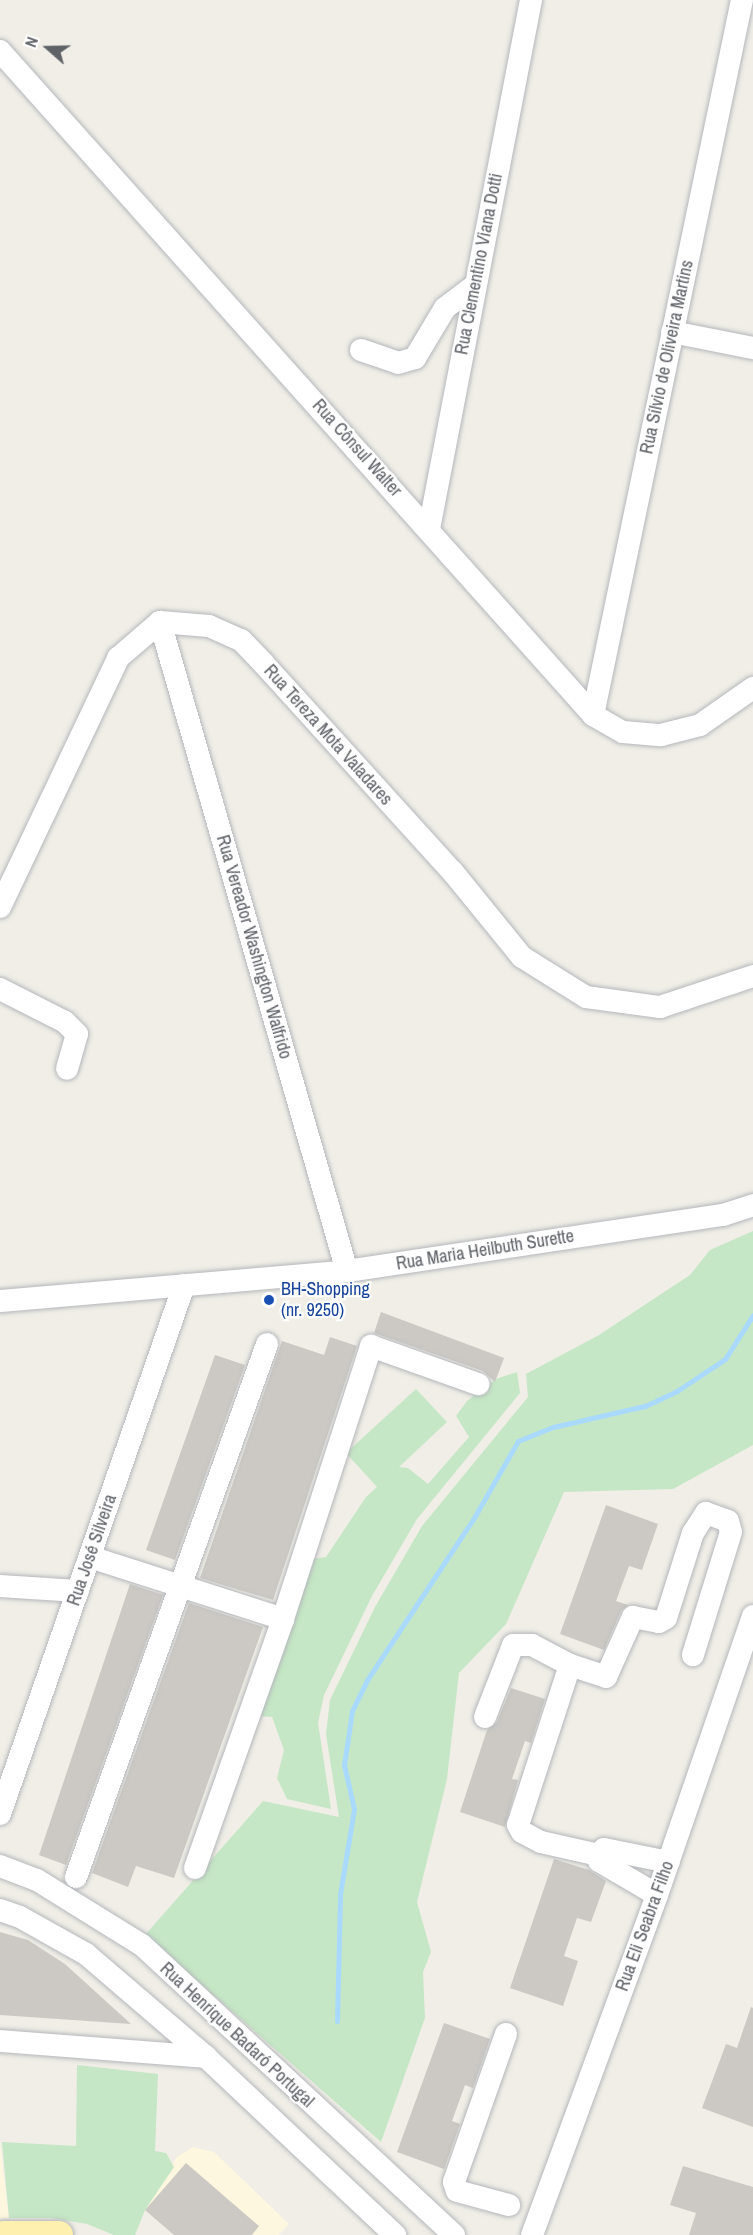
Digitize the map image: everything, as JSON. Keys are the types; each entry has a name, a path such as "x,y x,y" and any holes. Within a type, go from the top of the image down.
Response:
{"main road":[{"path":"4,2235 59,2235"}],"street":[{"name":"Rua Clementino Viana Dotti","path":"429,529 474,286 531,0"},
{"name":"Rua Sílvio de Oliveira Martins","path":"593,715 742,0"},
{"name":"Rua Cônsul Walter","path":"0,51 593,715 623,732 661,735 700,725 753,688"},
{"path":"361,350 398,363 415,358 445,308 474,286"},
{"path":"672,332 753,348"},
{"path":"0,906 118,658 160,622"},
{"name":"Rua Tereza Mota Valadares","path":"160,622 209,626 241,640 452,871 522,957 586,997 660,1007 753,976"},
{"name":"Rua Vereador Washington Walfrido","path":"160,622 347,1271"},
{"path":"0,989 65,1022 77,1034 67,1069"},
{"name":"Rua Maria Heilbuth Surette","path":"0,1301 347,1271 723,1215 753,1205"},
{"name":"Rua José Silveira","path":"0,1814 10,1758 78,1591 184,1285"},
{"path":"76,1877 178,1585 267,1344"},
{"path":"195,1868 283,1619 371,1346 478,1384"},
{"path":"485,1717 513,1645 532,1645 570,1665 606,1677 633,1617 659,1622 666,1618 693,1533 706,1514 728,1521 731,1532 693,1655"},
{"path":"90,1557 283,1619"},
{"path":"0,1586 78,1591"},
{"name":"Rua Eli Seabra Filho","path":"532,2235 669,1862 753,1616"},
{"path":"570,1665 518,1825 522,1832 541,1842 598,1855"},
{"path":"598,1855 604,1849 669,1862"},
{"path":"598,1855 599,1861 657,1895"},
{"name":"Rua Henrique Badaró Portugal","path":"0,1866 37,1880 142,1945 454,2235"},
{"name":"Rua Henrique Badaró Portugal","path":"0,1910 20,1917 86,1954 206,2057 394,2235"},
{"path":"506,2034 454,2182 457,2191 509,2205"},
{"path":"0,2041 206,2057"}],"shaded area":[{"path":"0,2142 9,2218 0,2219"},
{"path":"193,2147 214,2152 289,2224 279,2235 177,2235 145,2210 177,2157"}],"green space":[{"path":"753,1231 753,1445 673,1489 564,1492 506,1624 459,1673 447,1779 417,1902 431,1952 423,1972 425,2018 381,2142 145,1935 263,1801 339,1817 326,1734 330,1700 375,1607 422,1526 528,1397 526,1374 599,1335 690,1275 710,1250"},
{"path":"517,1372 520,1393 417,1519 372,1596 324,1695 318,1723 331,1809 287,1799 277,1778 284,1750 272,1717 258,1716 312,1559 326,1557 366,1497 377,1487 346,1453 416,1389 447,1422 399,1467 408,1468 428,1484 469,1437 456,1416 467,1401 496,1379"},
{"path":"77,2065 158,2074 155,2151 166,2153 174,2167 145,2210 135,2235 114,2235 87,2224 51,2218 9,2218 2,2142 76,2146"}],"building":[{"path":"381,1312 504,1358 495,1382 483,1371 374,1333"},
{"path":"330,1337 357,1346 273,1600 200,1578 282,1341 324,1355"},
{"path":"215,1355 245,1365 175,1560 146,1550"},
{"path":"606,1505 658,1524 642,1570 629,1566 616,1601 628,1605 621,1611 604,1650 560,1634"},
{"path":"130,1584 163,1595 66,1865 39,1855"},
{"path":"189,1603 263,1627 174,1878 136,1866 128,1887 92,1873"},
{"path":"511,1688 545,1699 531,1743 525,1741 512,1779 518,1780 505,1827 460,1812 487,1730 497,1722"},
{"path":"554,1859 589,1870 606,1881 591,1922 577,1918 564,1956 578,1961 563,2006 510,1988"},
{"path":"0,1932 28,1940 65,1964 131,2024 0,2015"},
{"path":"751,2007 753,2008 753,2127 702,2108 726,2044 737,2048"},
{"path":"444,2023 490,2039 473,2088 465,2085 452,2121 460,2124 444,2169 397,2152"},
{"path":"186,2163 259,2226 252,2235 174,2235 145,2210"},
{"path":"683,2166 753,2187 753,2235 689,2235 696,2213 670,2205"}],"waterway":[{"path":"337,2021 340,1894 354,1809 344,1765 352,1711 367,1680 475,1516 518,1441 553,1427 645,1406 677,1391 725,1359 753,1315"}],"place":[{"name":"BH-Shopping (nr. 9250)","path":"269,1300"}]}
